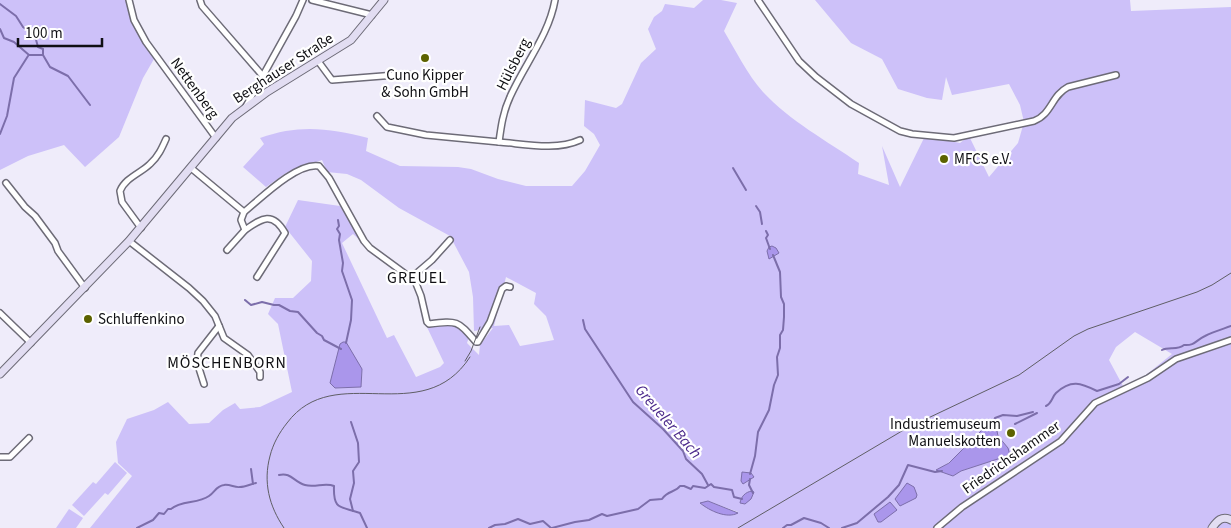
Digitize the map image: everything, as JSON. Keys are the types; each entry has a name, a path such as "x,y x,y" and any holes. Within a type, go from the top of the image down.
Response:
{"street":[{"name":"Nettenberg","path":"129,0 134,20 146,42 216,138"},
{"path":"200,0 202,6 262,75"},
{"path":"244,108 296,16 303,0"},
{"path":"312,0 372,15"},
{"name":"Berghauser Straße","path":"0,374 85,289 141,228 228,122 267,92 351,40 384,0"},
{"name":"Hülsberg","path":"499,142 502,118 509,98 547,27 555,0"},
{"path":"758,0 799,60 816,77 852,104 900,131 912,134 954,138 1034,121 1042,118 1061,91 1068,87 1116,75"},
{"path":"318,61 332,80 408,74"},
{"path":"377,116 387,127 426,135 538,146 569,145 580,140"},
{"path":"141,228 122,202 120,191 126,182 151,163 158,155 166,139"},
{"path":"244,230 242,220 244,212 292,174 317,165 323,169 329,178 362,238 370,248 417,284 429,324 452,322 466,330 478,342 490,322 502,289 506,286 510,287"},
{"path":"191,168 244,212"},
{"path":"6,183 25,207 35,216 85,289"},
{"path":"227,250 244,230 264,218 270,219 282,228 285,234 257,277"},
{"path":"411,278 432,260 450,240"},
{"path":"129,241 196,294 215,316 224,338 248,355 260,372 260,378"},
{"path":"0,313 31,344"},
{"path":"204,384 197,362 198,354 219,326"},
{"name":"Friedrichshammer","path":"937,528 976,498 1061,441 1095,404 1148,378 1176,359 1231,340"},
{"path":"0,457 10,456 29,438"},
{"path":"1212,528 1220,519 1228,518 1231,520"}],"shaded area":[{"path":"0,0 126,0 135,28 154,59 143,78 119,137 85,167 64,145 28,156 0,170"},
{"path":"703,0 721,0 737,3 724,31 747,70 763,92 809,130 859,163 858,174 889,185 882,146 900,187 925,136 960,143 969,136 989,177 1018,143 1024,122 1020,105 1009,84 952,95 946,77 942,100 927,98 898,89 882,59 851,43 815,0 1130,0 1131,11 1231,7 1231,528 90,528 132,476 118,463 116,442 127,419 154,410 168,402 189,424 209,423 223,410 235,403 240,409 260,407 292,392 278,324 268,314 275,298 293,298 311,281 312,261 285,227 298,200 340,206 362,242 353,234 342,243 387,338 394,335 416,377 440,367 444,363 426,325 444,324 454,326 469,337 467,343 479,355 480,345 493,328 474,331 473,297 469,272 450,236 399,208 361,180 347,174 327,172 322,160 286,173 266,187 243,167 264,144 260,138 301,129 340,132 368,138 366,151 400,166 458,167 471,169 498,179 526,186 572,186 585,171 600,145 594,134 584,126 585,100 616,108 622,104 641,63 656,49 648,29 654,17 662,11 665,4 694,8","holes":["506,277 536,293 534,304 546,316 554,340 520,346 509,325 494,326","1135,332 1172,354 1141,379 1123,386 1109,360 1116,347","362,372 361,387 335,388","990,421 994,421 998,436 1008,448 995,460 961,471 953,476 937,470 978,435","708,501 738,512 724,514 701,504"]},
{"path":"272,69 278,72 281,78 260,91"},
{"path":"772,246 779,253 769,259 767,251"},
{"path":"346,342 362,369 361,387 335,388 330,383 340,344"},
{"path":"992,420 995,421 998,436 1008,448 1010,455 961,471 953,476 936,470 949,463"},
{"path":"115,462 127,473 108,495 105,493 84,516 72,505 93,482 96,484"},
{"path":"742,472 751,473 754,477 743,484 741,481"},
{"path":"907,483 914,487 917,495 916,498 900,506 895,499"},
{"path":"747,492 754,492 751,499 745,504 740,503"},
{"path":"708,501 738,513 724,515 700,503"},
{"path":"890,502 897,510 881,522 878,522 874,514"},
{"path":"69,509 83,518 76,528 56,528"}],"waterway":[{"path":"0,4 16,16 23,27 35,36 38,47 43,49 43,55"},
{"path":"0,29 4,38 14,42 29,55 43,55 50,67 68,76 90,105"},
{"path":"0,134 7,116 14,78 28,56"},
{"path":"733,168 746,190"},
{"path":"756,206 760,212 762,224"},
{"name":"MÖSCHENBORN","path":"338,220 339,226 337,229 340,234 342,271 352,300 351,320 346,343"},
{"path":"766,231 768,235 766,238 770,249"},
{"path":"750,474 755,456 758,432 769,410 778,375 777,357 780,348 780,335 783,330 784,304 781,297 780,272 773,255"},
{"path":"245,300 251,305 262,302 279,305 290,311 298,312 324,340 341,349"},
{"name":"Greueler Bach","path":"583,320 585,329 633,402 663,429 683,451 686,459 702,474 708,485"},
{"path":"1162,350 1191,345 1208,335 1231,326"},
{"path":"1046,406 1056,393 1071,384 1081,384 1097,391 1119,384 1128,377"},
{"path":"994,420 1003,415 1017,416 1033,412"},
{"path":"1015,424 1037,413"},
{"name":"MÖSCHENBORN","path":"351,422 358,443 359,462 353,471 354,483 350,499 353,511"},
{"path":"842,528 857,523 888,497 899,485 908,465 935,472 942,471"},
{"path":"251,469 253,484"},
{"path":"279,475 290,476 305,485 334,486 337,504 343,508 360,513 367,528"},
{"path":"750,479 749,485 753,493"},
{"path":"137,528 153,520 159,513 164,514 168,509 180,504 205,498 221,486 244,487 256,483"},
{"path":"552,528 589,520 602,514 607,516 638,509 650,500 662,499 680,486 691,489 693,486 705,488 711,484 714,487 732,490 734,497 742,499"},
{"path":"783,528 804,518 821,523 829,528"},
{"path":"489,528 518,519 530,524 543,521 551,528"}],"tram line":[{"path":"738,528 907,428 1019,375 1074,336 1088,329 1197,292 1231,273"},
{"path":"465,361 480,327"},
{"path":"284,528 271,502 267,475 273,447 287,423 307,405 329,396 404,394 428,390 450,378 470,357"}],"place":[{"name":"Cuno Kipper & Sohn GmbH","path":"425,58"},
{"name":"MFCS e.V.","path":"944,159"},
{"name":"Schluffenkino","path":"88,319"},
{"name":"Industriemuseum Manuelskotten","path":"1011,433"}],"district":[{"name":"GREUEL","path":"417,277"},
{"name":"MÖSCHENBORN","path":"227,362"}]}
